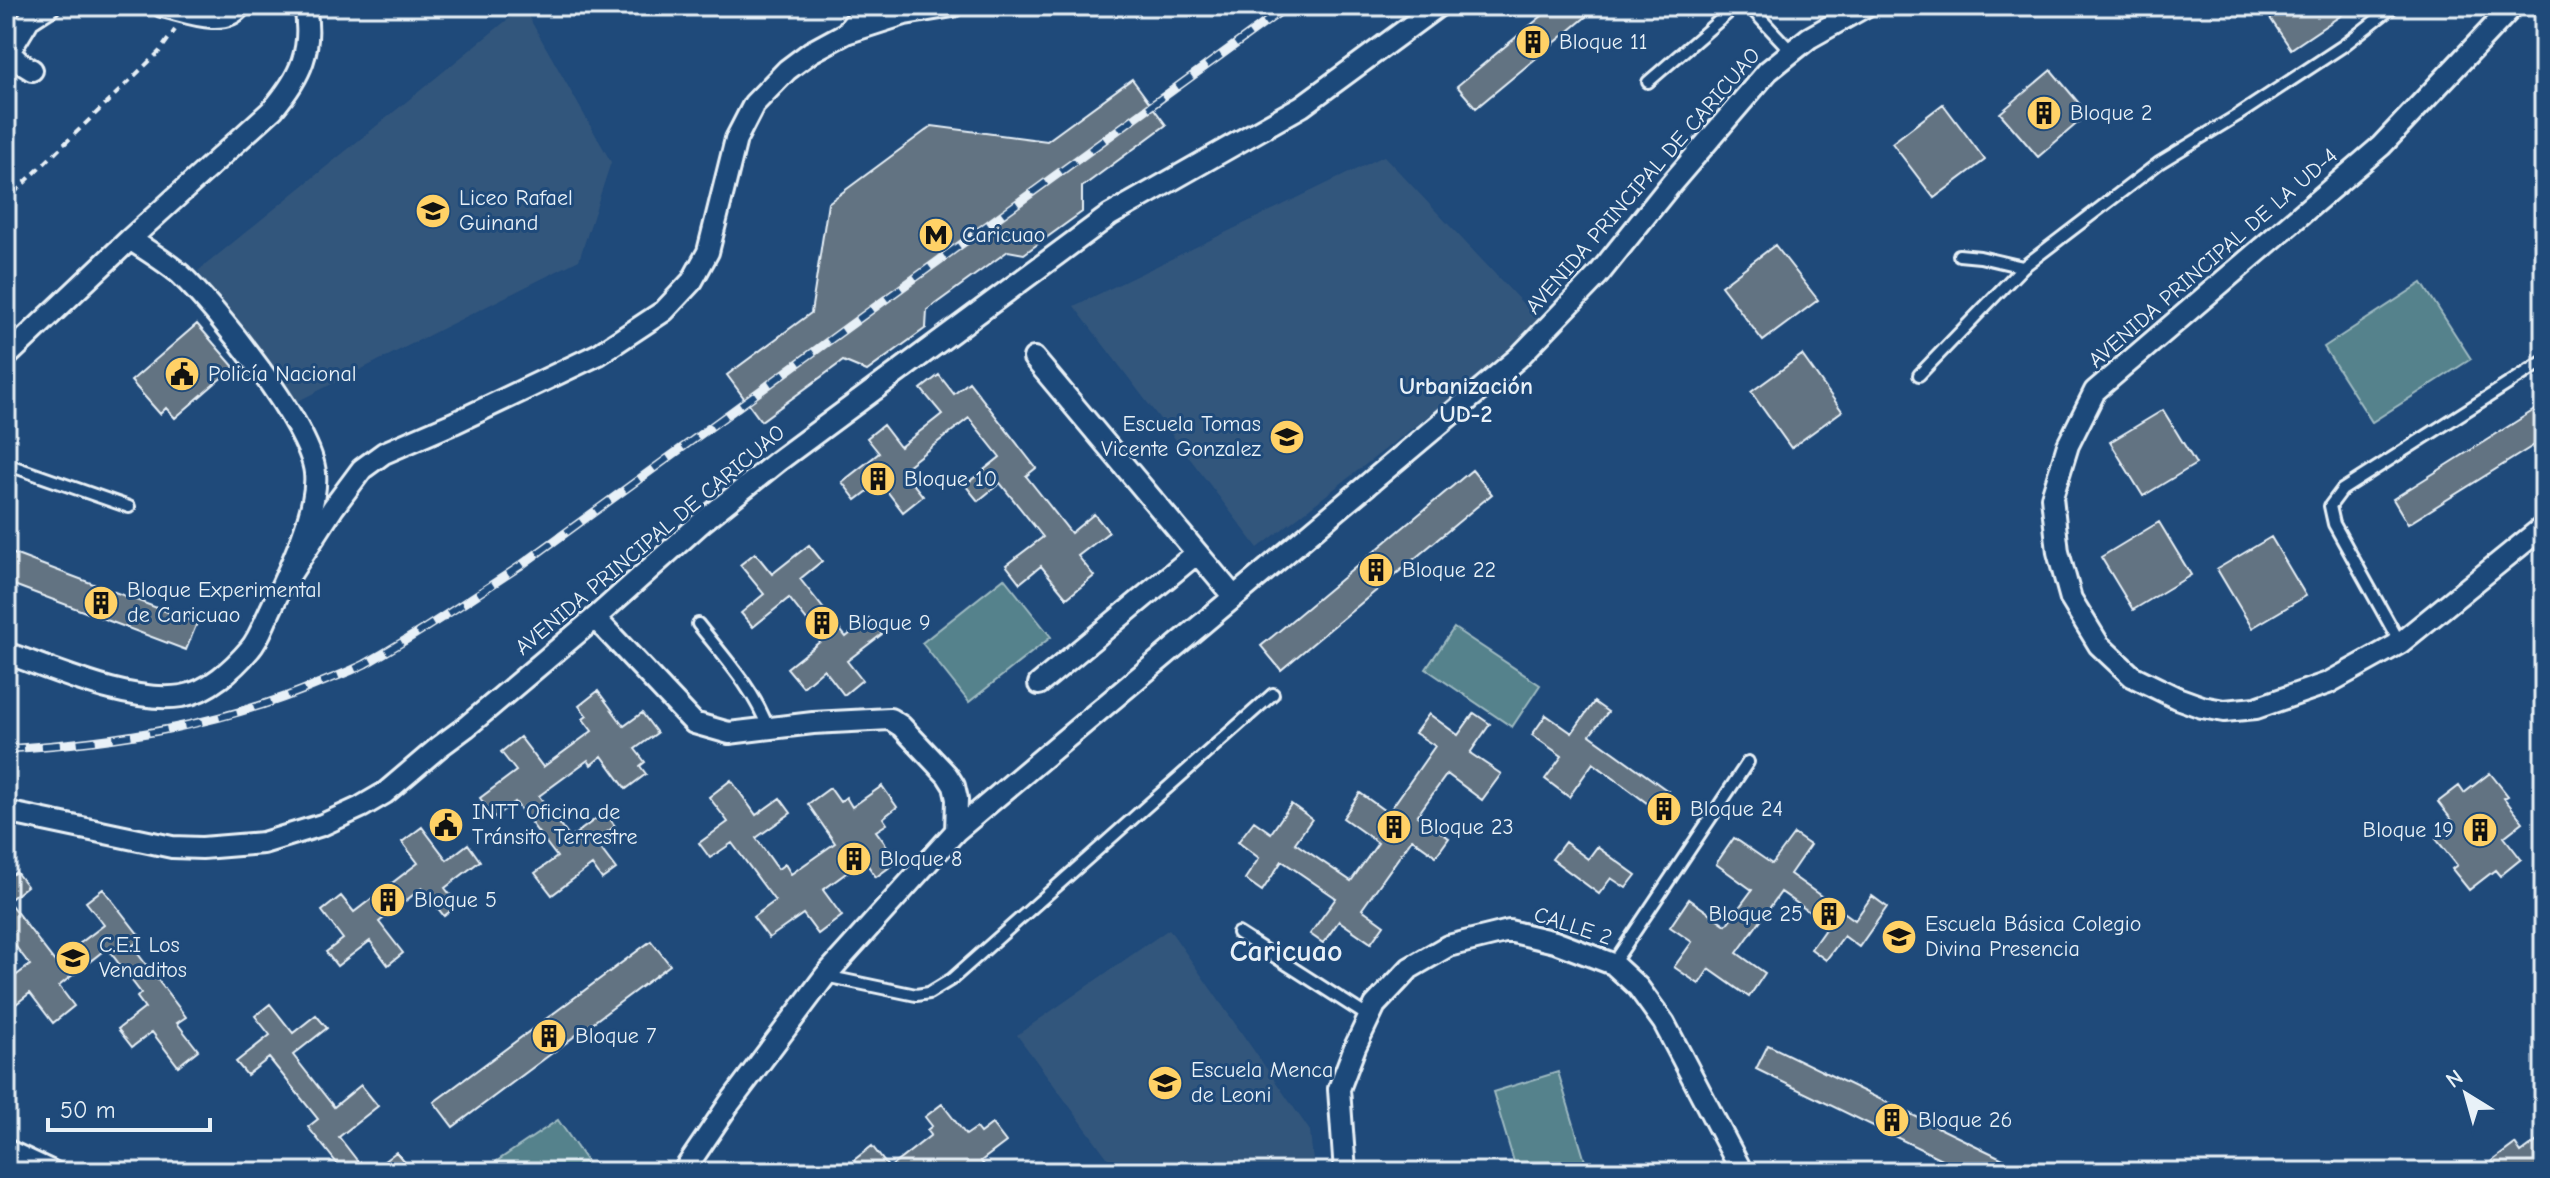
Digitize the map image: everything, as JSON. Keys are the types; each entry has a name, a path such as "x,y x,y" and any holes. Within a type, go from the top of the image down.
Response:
{"street":[{"path":"32,70 9,52 29,19 49,6"},
{"path":"162,6 222,19 239,10 240,6"},
{"path":"9,349 273,109 292,87 305,61 308,26 305,6"},
{"path":"846,33 867,6"},
{"path":"282,587 362,469 384,453 599,354 664,311 692,281 708,252 736,139 754,104 787,70 811,52 846,33 905,14 953,6"},
{"name":"AVENIDA PRINCIPAL DE CARICUAO","path":"6,812 172,847 202,848 263,843 306,831 343,816 385,793 595,618 702,522 778,461 1110,215 1302,106 1438,6"},
{"name":"AVENIDA PRINCIPAL DE CARICUAO","path":"683,1172 729,1104 825,976 956,831 1518,358 1598,275 1768,71 1809,38 1866,6"},
{"name":"AVENIDA PRINCIPAL DE LA UD-4","path":"2513,6 2381,146 2095,391 2068,445 2052,497 2058,552 2071,599 2099,645 2132,676 2177,698 2224,711 2256,708 2328,683 2400,643 2544,526"},
{"path":"6,653 124,693 151,697 184,696 214,683 252,647 282,587 313,504 315,473 306,442 291,415 212,306 176,271 130,239"},
{"path":"1034,358 1234,597"},
{"path":"1039,684 1197,553"},
{"path":"595,618 694,723 729,733 890,719 901,726 954,786 957,799 956,831"},
{"name":"CALLE 2","path":"1345,1172 1339,1089 1375,1005 1410,968 1448,946 1509,931 1555,942 1613,964 1638,987 1664,1023 1742,1172"},
{"path":"6,1150 53,1172"}],"lane":[{"path":"1648,82 1736,6"},
{"path":"1749,6 1791,51"},
{"path":"1919,375 2023,267 2159,163 2343,46 2394,6"},
{"path":"1959,255 2023,267"},
{"path":"2400,643 2334,524 2330,506 2342,490 2544,361"},
{"path":"6,464 129,507"},
{"path":"698,624 742,681 763,713 768,728"},
{"path":"825,976 916,995 929,993 952,979 1273,694"},
{"path":"1613,964 1748,762"},
{"path":"1238,933 1369,1017"}],"path":[{"path":"14,193 159,52 189,12"}],"shaded area":[{"name":"Liceo Rafael Guinand","path":"523,7 611,162 579,260 292,404 198,271"},
{"name":"Escuela Tomas Vicente Gonzalez","path":"1384,156 1544,326 1258,548 1074,306"},
{"name":"Escuela Menca de Leoni","path":"1169,929 1310,1131 1314,1172 1118,1172 1017,1035"}],"green space":[{"path":"2422,283 2471,359 2372,422 2324,347"},
{"path":"1004,578 1051,637 969,702 922,643"},
{"path":"1454,628 1540,685 1512,727 1426,669"},
{"path":"1558,1072 1588,1171 1517,1172 1493,1092"},
{"path":"558,1120 594,1172 496,1172 491,1165"}],"building":[{"name":"Bloque 11","path":"1554,6 1599,6 1476,108 1457,86"},
{"path":"2281,6 2355,6 2291,49 2268,15"},
{"name":"Bloque 2","path":"2051,70 2088,114 2038,157 2000,113"},
{"path":"1132,79 1166,125 1082,187 1082,212 1024,254 1008,251 927,310 926,328 867,371 843,361 761,421 727,375 811,313 828,203 932,126 1047,141"},
{"path":"1943,104 1985,160 1934,198 1892,143"},
{"path":"1775,245 1818,300 1763,341 1721,286"},
{"name":"Policía Nacional","path":"197,324 234,367 175,418 166,408 160,414 131,381"},
{"path":"1802,355 1842,411 1791,448 1751,392"},
{"name":"Bloque 10","path":"939,375 954,394 969,382 1036,468 1026,476 1071,533 1094,514 1109,532 1078,556 1094,576 1067,598 1041,566 1020,583 1006,565 1043,537 1000,483 978,501 965,485 1000,457 969,418 902,470 923,496 903,512 880,482 856,500 842,482 879,453 867,438 883,425 900,447 942,414 921,389"},
{"path":"2544,404 2544,439 2408,524 2393,499"},
{"path":"2163,410 2196,464 2143,496 2110,442"},
{"name":"Bloque 22","path":"1472,470 1492,494 1281,670 1261,646"},
{"path":"2159,522 2191,575 2133,610 2101,557"},
{"path":"2271,537 2306,596 2252,628 2217,569"},
{"name":"Bloque 9","path":"809,545 822,561 800,579 846,637 869,618 882,634 847,661 862,680 844,695 824,669 803,687 787,668 822,640 789,598 753,627 741,613 764,594 740,565 755,553 772,574"},
{"name":"Bloque Experimental de Caricuao","path":"6,551 197,623 186,650 6,582"},
{"path":"598,691 624,726 642,713 657,733 635,749 645,762 640,766 646,774 626,789 602,756 591,765 588,760 539,796 570,838 605,812 615,826 595,841 616,869 602,879 592,865 552,895 535,873 557,857 515,802 494,817 480,798 516,771 501,752 520,737 543,767 592,731 583,719 587,716 579,706"},
{"path":"1594,702 1608,712 1590,735 1668,791 1655,809 1593,763 1569,797 1545,779 1562,756 1532,735 1546,715 1572,733"},
{"name":"Bloque 23","path":"1474,713 1490,724 1470,753 1501,774 1482,800 1447,774 1417,816 1449,838 1436,856 1412,839 1362,909 1384,925 1371,943 1339,921 1323,943 1310,934 1336,898 1282,861 1262,891 1245,879 1259,858 1238,842 1254,821 1271,833 1291,804 1312,819 1295,843 1351,881 1378,843 1343,818 1360,793 1388,813 1435,746 1415,733 1429,714 1458,735"},
{"name":"Bloque 19","path":"2490,773 2523,822 2504,837 2521,859 2500,876 2495,870 2469,890 2452,869 2457,865 2436,839 2455,824 2438,802 2459,786 2464,793"},
{"name":"Bloque 8","path":"731,780 756,815 780,798 791,813 756,838 778,869 785,864 791,874 835,843 808,804 830,788 840,802 846,797 852,807 882,786 897,807 883,818 887,824 876,831 898,861 876,877 864,860 823,890 842,916 818,934 803,914 769,938 753,917 775,901 732,843 710,858 699,843 728,822 709,797"},
{"name":"Bloque 5","path":"422,827 447,860 468,844 480,861 445,888 458,905 444,916 422,888 379,922 403,953 388,965 370,941 337,966 326,952 343,939 322,911 341,896 354,912 418,863 402,842"},
{"name":"Bloque 25","path":"1794,834 1810,845 1790,874 1855,920 1872,896 1887,907 1859,947 1844,936 1826,960 1811,949 1828,925 1781,892 1737,953 1765,973 1749,997 1709,969 1699,984 1674,967 1692,942 1670,927 1689,899 1726,925 1752,890 1716,864 1734,838 1772,864"},
{"path":"1565,842 1588,859 1597,847 1636,875 1626,888 1611,878 1599,894 1552,859"},
{"path":"16,872 27,886 8,901 55,962 104,925 86,902 103,889 142,939 132,946 186,1017 177,1023 198,1050 178,1066 152,1032 132,1047 118,1029 145,1008 137,997 141,993 107,948 59,986 74,1006 53,1023 30,993 6,1012 6,983 30,965 6,934 6,879"},
{"name":"Bloque 7","path":"651,941 670,965 453,1127 434,1102"},
{"path":"270,1004 293,1033 316,1015 327,1028 293,1055 334,1107 361,1085 378,1106 339,1137 366,1172 344,1172 308,1127 318,1119 269,1058 247,1075 236,1062 270,1035 255,1016"},
{"name":"Bloque 26","path":"1768,1045 2030,1172 1968,1172 1756,1069"},
{"path":"942,1104 966,1135 976,1128 980,1133 992,1124 1006,1142 981,1161 989,1172 863,1172 854,1160 872,1146 889,1168 931,1135 927,1130 932,1126 925,1117"},
{"path":"2544,1136 2544,1172 2496,1172 2498,1170 2492,1161 2515,1144 2521,1153"},
{"path":"396,1152 413,1172 370,1172"}],"railway":[{"path":"6,749 87,742 205,721 282,698 385,653 520,566 1288,6"}],"place":[{"name":"Bloque 11","path":"1533,42"},
{"name":"Bloque 2","path":"2044,113"},
{"name":"Liceo Rafael Guinand","path":"433,211"},
{"name":"Caricuao","path":"936,235"},
{"name":"Policía Nacional","path":"182,374"},
{"name":"Escuela Tomas Vicente Gonzalez","path":"1287,437"},
{"name":"Bloque 10","path":"878,479"},
{"name":"Bloque 22","path":"1376,570"},
{"name":"Bloque Experimental de Caricuao","path":"101,603"},
{"name":"Bloque 9","path":"822,623"},
{"name":"Bloque 24","path":"1664,809"},
{"name":"INTT Oficina de Tránsito Terrestre","path":"446,825"},
{"name":"Bloque 23","path":"1394,827"},
{"name":"Bloque 19","path":"2480,830"},
{"name":"Bloque 8","path":"854,859"},
{"name":"Bloque 5","path":"388,900"},
{"name":"Bloque 25","path":"1829,914"},
{"name":"Escuela Básica Colegio Divina Presencia","path":"1899,937"},
{"name":"C.E.I Los Venaditos","path":"73,958"},
{"name":"Bloque 7","path":"549,1036"},
{"name":"Escuela Menca de Leoni","path":"1165,1083"},
{"name":"Bloque 26","path":"1892,1120"}],"district":[{"name":"Urbanización UD-2","path":"1466,400"},
{"name":"Caricuao","path":"1286,951"}]}
